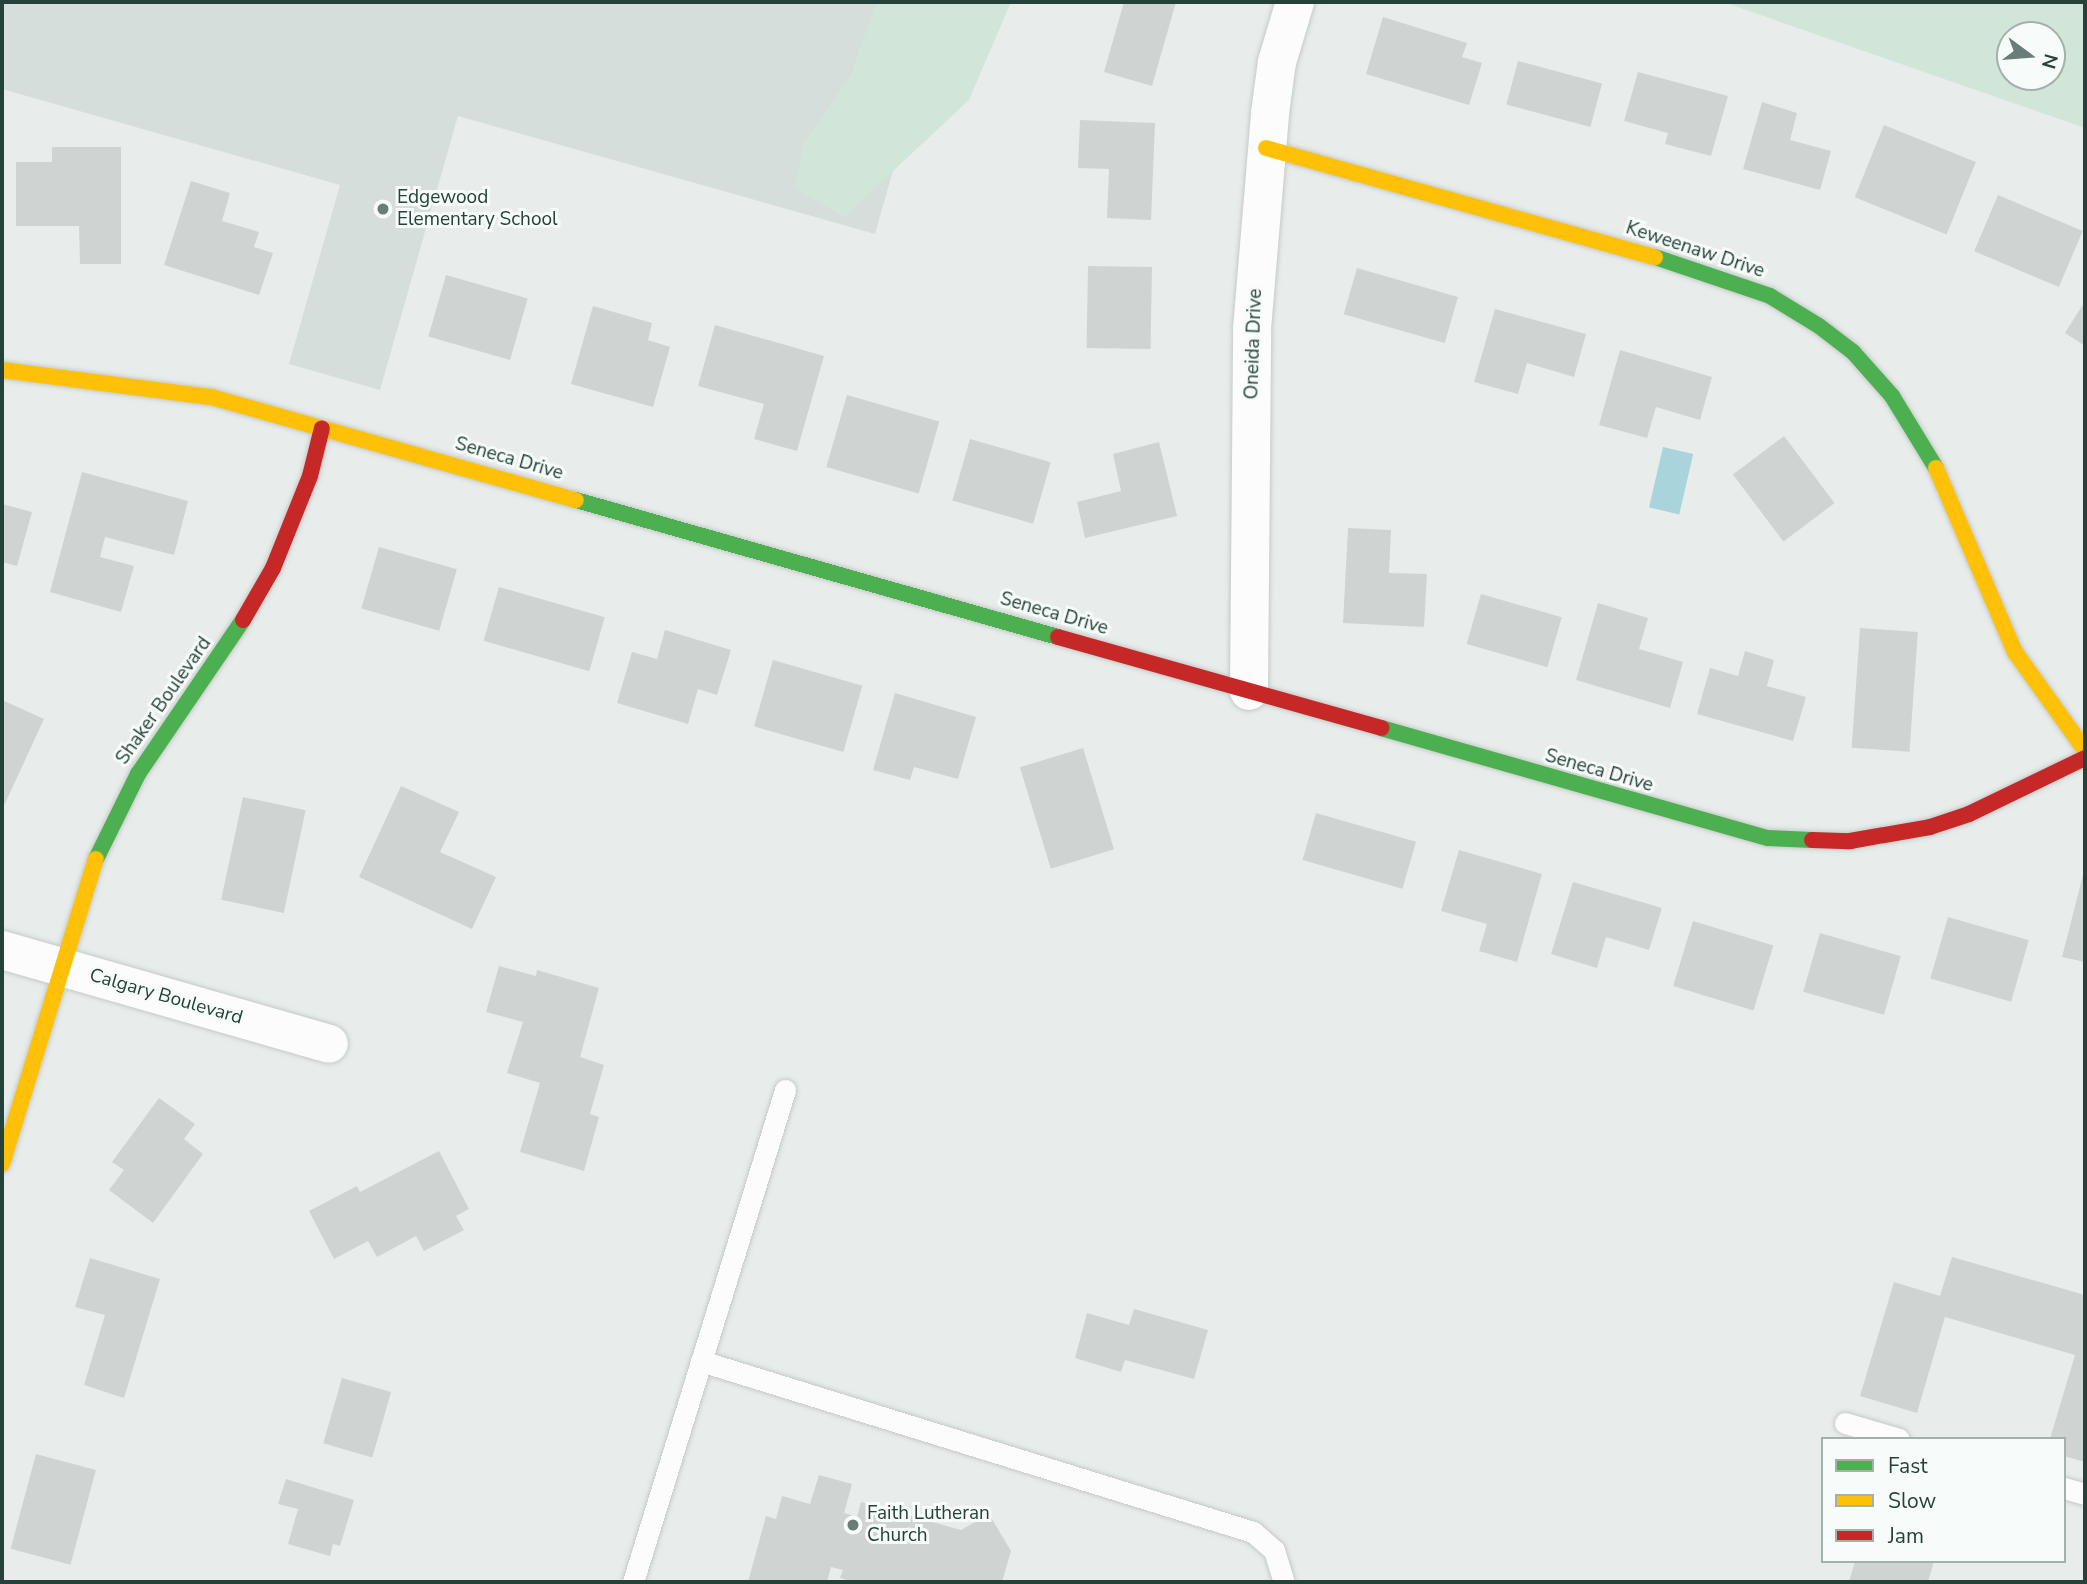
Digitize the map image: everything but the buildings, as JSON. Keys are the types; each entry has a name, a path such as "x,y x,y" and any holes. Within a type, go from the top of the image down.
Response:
{"street":[{"name":"Oneida Drive","path":"1248,691 1252,329 1266,148 1277,62 1295,2"},
{"name":"Keweenaw Drive","path":"1266,148 1712,273 1770,296 1819,326 1853,352 1892,396 1930,453 2015,652 2085,750"},
{"name":"Seneca Drive","path":"2,370 211,397 1728,830 1809,841 1850,841 1930,827 1969,814 2085,758"},
{"name":"Shaker Boulevard","path":"2,1164 58,966 90,870 132,784 229,645 273,568 310,476 322,428"},
{"name":"Calgary Boulevard","path":"2,950 329,1044"}],"lane":[{"path":"633,1582 785,1090"},
{"path":"701,1361 1253,1532 1274,1550 1284,1582"},
{"path":"1845,1423 1892,1437"},
{"path":"2066,1489 2085,1494"}],"shaded area":[{"name":"Edgewood Elementary School","path":"2,2 941,2 875,234 458,116 380,390 289,364 340,185 2,89"}],"green space":[{"path":"877,2 1011,2 969,100 844,217 795,188 803,145 850,77"},
{"path":"1723,2 2085,2 2085,128"}],"water":[{"path":"1663,447 1693,454 1679,514 1649,507"}],"traffic: fast":[{"path":"1655,257 1770,296 1819,326 1853,352 1892,396 1936,468"},
{"path":"576,500 1058,637"},
{"path":"96,859 138,774 243,620"},
{"path":"1381,728 1768,838 1812,840"}],"traffic: slow":[{"path":"1266,148 1655,257"},
{"path":"2,370 211,397 576,500"},
{"path":"1936,468 2015,652 2085,750"},
{"path":"2,1164 96,859"}],"traffic: jam":[{"path":"243,620 273,568 310,476 322,428"},
{"path":"1058,637 1381,728"},
{"path":"1812,840 1850,841 1930,827 1969,814 2085,758"}],"place":[{"name":"Edgewood Elementary School","path":"383,209"},
{"name":"Faith Lutheran Church","path":"853,1525"}]}
